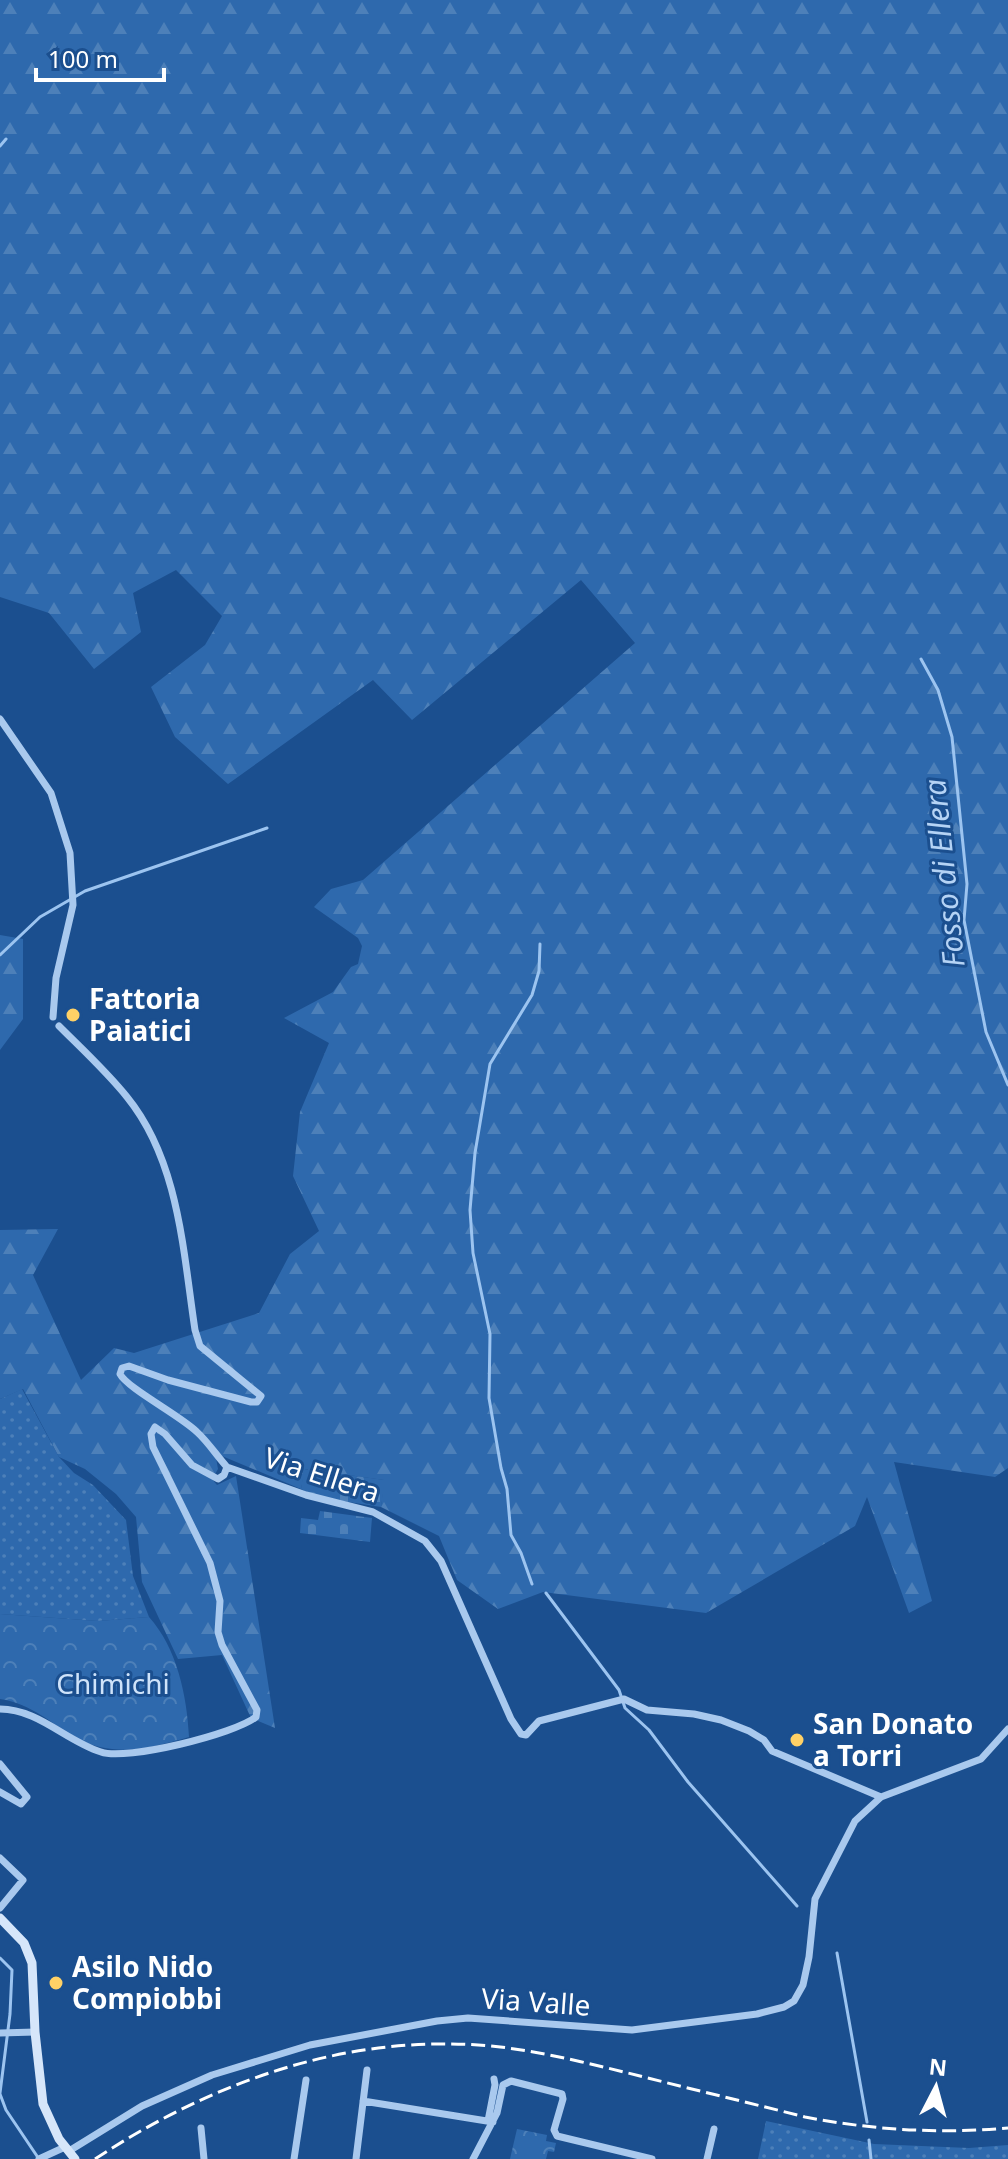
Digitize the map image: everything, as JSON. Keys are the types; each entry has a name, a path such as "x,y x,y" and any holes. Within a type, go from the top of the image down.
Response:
{"street":[{"path":"0,719 56,803 70,853 73,905 56,978 53,1017"},
{"path":"59,1026 128,1099 161,1155 177,1211 200,1346 260,1393 261,1399 251,1402 129,1366 122,1368 120,1374 125,1381 197,1431 227,1467"},
{"name":"Via Ellera","path":"0,1709 24,1713 46,1722 74,1741 111,1754 178,1744 246,1725 256,1717 257,1710 218,1632 220,1601 210,1563 153,1447 151,1434 155,1427 192,1465 218,1479 227,1467 306,1495 363,1508 425,1541 441,1561 511,1719 521,1734 526,1735 539,1721 620,1700 647,1710 694,1714 749,1731 764,1740 772,1751 881,1797"},
{"path":"881,1797 981,1759 1008,1729"},
{"path":"0,1764 27,1797 21,1804 0,1792"},
{"name":"Via Valle","path":"42,2157 70,2152 142,2106 212,2075 310,2045 468,2018 632,2030 741,2017 784,2007 794,2001 803,1985 815,1899 819,1890 855,1821 881,1797"},
{"path":"0,1858 23,1880 0,1908"},
{"path":"0,1918 24,1943 32,1963 30,2032 43,2104 53,2128 70,2152"},
{"path":"0,2033 30,2032"},
{"path":"356,2159 367,2070"},
{"path":"490,2121 494,2079"},
{"path":"294,2159 306,2080"},
{"path":"473,2159 503,2085 511,2081 562,2094 555,2128 560,2129 562,2138 652,2159"},
{"path":"363,2101 490,2121"},
{"path":"201,2128 204,2159"},
{"path":"707,2159 714,2129"}],"green space":[{"path":"0,0 1008,0 1008,1468 995,1477 894,1462 932,1601 909,1613 867,1497 855,1526 706,1613 543,1592 498,1609 457,1580 439,1536 381,1507 384,1480 305,1469 301,1489 222,1456 216,1458 218,1469 212,1479 217,1485 236,1476 275,1728 251,1718 222,1655 178,1659 142,1582 136,1517 116,1494 85,1469 59,1457 23,1389 0,1399 0,1230 58,1229 33,1275 81,1380 114,1348 134,1353 259,1313 290,1254 319,1231 293,1176 300,1112 329,1043 284,1018 333,992 351,967 358,964 362,946 358,938 314,907 331,889 363,880 635,643 581,580 412,720 373,680 228,784 175,737 151,687 205,645 222,616 176,570 133,593 141,632 94,669 49,613 0,597"},
{"path":"0,935 23,939 23,1019 0,1050"},
{"path":"22,1389 59,1457 74,1473 93,1485 126,1520 133,1576 149,1617 98,1621 0,1614 0,1399"},
{"path":"304,1469 385,1480 381,1507 316,1497 301,1489"},
{"path":"320,1511 372,1518 370,1542 300,1533 301,1518 318,1520"},
{"name":"Chimichi","path":"0,1614 98,1621 149,1617 167,1643 179,1673 189,1737 134,1749 106,1748 78,1739 22,1705 0,1699"},
{"path":"766,2121 874,2144 969,2148 1008,2145 1008,2159 758,2159"},
{"path":"517,2129 547,2135 546,2141 556,2143 554,2152 548,2151 546,2159 510,2159"}],"waterway":[{"path":"0,146 6,139"},
{"name":"Fosso di Ellera","path":"921,659 938,690 952,737 967,884 964,920 986,1032 1008,1085"},
{"path":"0,955 40,917 85,891 267,828"},
{"path":"532,1584 511,1535 507,1489 489,1398 490,1334 473,1253 470,1210 475,1153 490,1064 532,995 539,971 540,944"},
{"path":"546,1593 619,1690 625,1708 649,1730 688,1782 797,1906"},
{"path":"837,1953 867,2122"},
{"path":"0,1958 12,1970 0,2093"},
{"path":"0,2094 6,2110 39,2159"},
{"path":"869,2140 871,2159"}],"railway":[{"path":"95,2159 187,2107 284,2068 334,2055 385,2047 438,2044 491,2046 547,2055 830,2121 931,2131 1008,2128"}],"place":[{"name":"Fattoria Paiatici","path":"73,1015"},
{"name":"San Donato a Torri","path":"797,1740"},
{"name":"Asilo Nido Compiobbi","path":"56,1983"}]}
